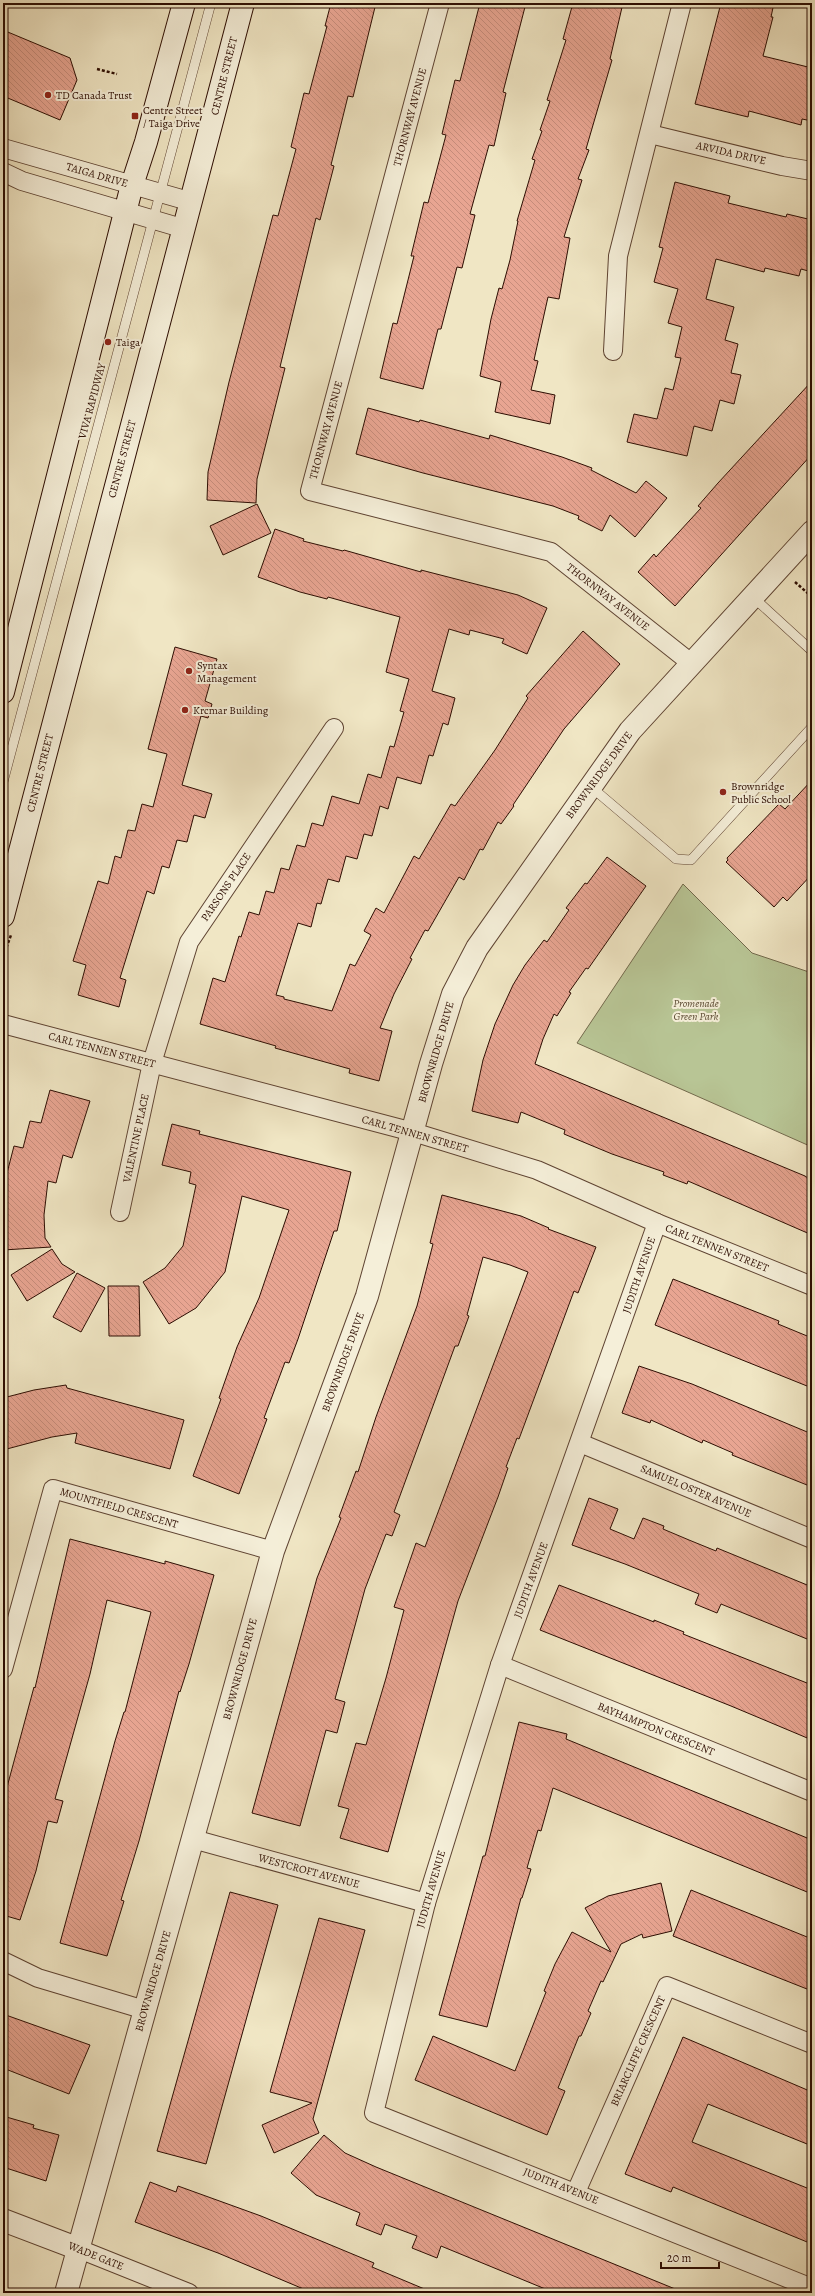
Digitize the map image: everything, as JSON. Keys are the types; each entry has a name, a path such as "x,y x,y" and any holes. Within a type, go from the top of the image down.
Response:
{"street":[{"path":"3,692 125,211 146,142 184,3"},
{"name":"CENTRE STREET","path":"3,916 97,552 185,229 243,3"},
{"name":"THORNWAY AVENUE","path":"440,3 310,491 551,552 691,663"},
{"path":"613,351 618,256 682,3"},
{"name":"ARVIDA DRIVE","path":"650,134 782,166 812,170"},
{"name":"TAIGA DRIVE","path":"3,148 192,202"},
{"path":"3,172 22,181 185,229"},
{"name":"BROWNRIDGE DRIVE","path":"66,2293 273,1551 367,1296 431,1064 453,994 477,948 630,731 812,532"},
{"name":"PARSONS PLACE","path":"152,1063 189,942 334,728"},
{"name":"CARL TENNEN STREET","path":"3,1024 413,1132 537,1170 657,1223 812,1286"},
{"name":"VALENTINE PLACE","path":"120,1212 152,1063"},
{"name":"JUDITH AVENUE","path":"657,1223 500,1665 426,1903 374,2113 576,2192 812,2288"},
{"name":"SAMUEL OSTER AVENUE","path":"580,1443 812,1539"},
{"name":"MOUNTFIELD CRESCENT","path":"3,1669 53,1489 273,1551"},
{"name":"BAYHAMPTON CRESCENT","path":"500,1665 812,1792"},
{"name":"WESTCROFT AVENUE","path":"193,1839 426,1903"},
{"path":"3,1961 38,1978 145,2010"},
{"name":"BRIARCLIFFE CRESCENT","path":"576,2192 667,1986 812,2044"},
{"name":"WADE GATE","path":"3,2220 189,2293"}],"lane":[{"name":"VIVA RAPIDWAY","path":"3,782 211,3"},
{"path":"753,597 812,651"},
{"path":"590,786 676,859 691,860 812,727"}],"path":[{"path":"97,69 116,74"}],"green space":[{"name":"Promenade Green Park","path":"683,884 752,953 812,973 812,1147 577,1043"}],"building":[{"path":"331,3 376,3 353,97 348,96 331,165 334,166 320,220 316,218 280,367 285,368 257,479 256,503 207,500 208,472 229,382 273,215 278,216 296,149 291,147 304,93 309,94 327,26 325,26"},
{"path":"480,3 526,3 503,92 506,93 494,146 489,145 470,214 475,215 462,268 457,267 441,329 438,329 423,389 380,378 393,323 397,324 414,256 411,256 424,202 428,203 446,135 442,134 455,80 460,81"},
{"path":"573,3 623,3 610,59 612,60 586,149 589,150 578,179 582,180 564,237 570,238 559,299 548,297 534,360 538,361 531,390 555,395 550,424 495,412 501,382 480,376 491,319 499,288 502,289 510,260 517,221 535,160 532,159 542,131 540,130 550,101 547,100 566,40 563,39"},
{"path":"721,3 774,3 771,17 773,17 763,56 812,68 812,121 802,119 801,125 749,111 748,117 695,104"},
{"path":"3,30 70,58 77,80 60,120 3,96"},
{"path":"675,182 730,196 728,203 786,217 787,214 812,220 812,272 801,269 799,276 765,268 764,272 716,259 706,299 734,307 725,340 738,344 731,373 741,375 734,404 720,400 712,431 694,426 687,456 627,442 634,414 657,419 665,388 673,390 681,358 675,357 682,327 668,323 678,289 654,282 663,248 659,247"},
{"path":"812,381 812,454 675,606 638,572 654,554 656,557 701,508 698,506 718,483"},
{"path":"368,408 419,422 420,420 489,439 490,435 562,457 592,468 591,470 636,493 646,481 667,498 635,537 610,515 602,531 578,519 579,516 553,506 423,473 356,454"},
{"path":"257,504 271,533 223,555 210,526"},
{"path":"275,529 304,539 303,541 344,550 421,572 421,570 518,595 547,608 527,654 502,643 504,639 470,630 469,635 449,629 432,691 455,698 448,725 443,723 433,756 429,755 421,784 397,777 388,809 380,806 372,836 364,834 357,859 346,856 339,882 328,879 321,904 317,903 311,927 298,923 276,995 284,997 284,999 332,1011 350,964 355,966 371,935 364,931 376,908 384,913 414,856 419,859 451,804 455,806 495,750 528,698 526,696 583,631 620,664 564,729 513,805 514,806 501,824 498,822 483,850 480,849 464,880 459,877 428,931 425,930 410,958 412,959 394,994 380,1028 392,1031 379,1081 349,1073 350,1069 275,1048 276,1046 200,1024 213,978 225,982 239,936 241,937 249,912 259,915 266,891 274,893 281,868 289,870 297,845 305,847 312,823 323,826 332,796 359,804 368,774 381,778 390,746 394,747 404,712 400,711 409,679 386,672 400,617 328,597 327,599 300,592 258,577"},
{"path":"175,647 217,659 205,701 212,704 208,718 201,716 182,785 212,794 205,818 194,815 187,842 177,840 169,868 162,866 154,894 147,891 120,978 126,980 119,1007 78,995 86,965 73,961 98,881 108,884 115,856 121,858 128,830 135,831 142,804 153,807 167,754 148,749"},
{"path":"812,780 812,874 787,901 783,897 774,907 726,862 728,860 727,858 779,804 785,809"},
{"path":"607,857 646,886 588,969 586,968 569,992 571,993 557,1016 554,1014 543,1039 535,1064 805,1176 812,1181 812,1235 688,1181 687,1184 663,1175 664,1172 612,1154 564,1134 565,1130 521,1112 518,1123 472,1111 483,1060 495,1024 513,985 525,965 544,940 547,942 569,910 566,908 585,883 587,884"},
{"path":"50,1090 90,1101 72,1158 63,1155 56,1183 48,1181 44,1215 45,1238 51,1247 3,1250 3,1177 6,1177 14,1146 23,1148 30,1121 41,1123"},
{"path":"172,1124 200,1131 199,1134 351,1172 337,1231 334,1231 289,1363 285,1362 264,1418 267,1419 239,1494 193,1476 221,1399 219,1398 237,1347 259,1298 289,1210 242,1196 225,1272 196,1308 169,1324 143,1282 165,1268 183,1246 196,1185 189,1183 191,1172 162,1165"},
{"path":"442,1195 521,1216 549,1228 548,1229 596,1247 578,1293 574,1291 519,1439 517,1438 506,1467 508,1468 498,1497 458,1601 388,1852 340,1838 349,1809 338,1806 356,1743 366,1745 386,1678 404,1610 394,1607 416,1543 425,1547 528,1272 483,1257 467,1315 469,1316 458,1346 455,1346 394,1512 400,1515 392,1536 386,1534 365,1589 335,1699 345,1702 337,1733 326,1730 300,1826 252,1813 317,1578 341,1518 339,1517 356,1471 358,1472 376,1417 417,1306 433,1244 430,1243"},
{"path":"52,1249 62,1264 75,1272 27,1301 11,1275"},
{"path":"77,1273 105,1288 81,1332 53,1317"},
{"path":"673,1279 779,1321 778,1324 812,1338 812,1388 655,1325"},
{"path":"108,1286 139,1286 140,1336 109,1336"},
{"path":"639,1366 692,1384 812,1434 812,1487 732,1455 733,1453 703,1440 702,1443 651,1420 650,1423 622,1413"},
{"path":"66,1385 67,1388 184,1420 170,1469 75,1443 77,1433 52,1437 3,1450 3,1398 34,1390"},
{"path":"589,1498 618,1509 610,1529 634,1539 643,1518 664,1526 663,1529 689,1540 716,1551 717,1548 812,1587 812,1641 721,1604 717,1613 695,1604 699,1594 625,1564 572,1545"},
{"path":"70,1539 165,1564 165,1561 214,1575 189,1664 180,1692 179,1691 139,1841 121,1900 124,1901 107,1956 60,1943 115,1741 125,1712 151,1612 107,1600 90,1674 55,1799 63,1801 57,1823 48,1821 36,1871 20,1920 3,1915 3,1802 34,1687 35,1688"},
{"path":"559,1585 654,1622 654,1620 684,1632 683,1634 812,1685 812,1740 540,1630"},
{"path":"519,1722 567,1734 566,1739 812,1840 812,1894 553,1788 541,1831 538,1830 527,1868 531,1869 521,1898 487,2027 439,2015 483,1856 485,1856"},
{"path":"661,1883 672,1931 643,1938 642,1934 621,1944 603,1982 601,1981 588,2011 591,2013 581,2036 579,2036 558,2088 565,2091 547,2135 415,2080 433,2036 515,2071 546,1992 544,1991 555,1964 572,1932 611,1952 585,1908 608,1896"},
{"path":"691,1890 812,1939 812,1991 673,1936"},
{"path":"230,1892 278,1905 206,2164 157,2151"},
{"path":"319,1918 365,1930 313,2119 319,2133 274,2153 262,2125 312,2103 270,2092"},
{"path":"3,2014 90,2045 69,2094 3,2068"},
{"path":"683,2037 812,2092 812,2146 708,2104 692,2142 812,2190 812,2244 673,2187 671,2192 625,2174"},
{"path":"3,2116 34,2125 33,2128 59,2135 46,2181 3,2167"},
{"path":"324,2135 345,2153 376,2167 685,2293 555,2293 441,2246 437,2258 412,2248 417,2236 385,2224 381,2235 356,2225 360,2213 316,2195 291,2173"},
{"path":"150,2182 176,2192 178,2186 261,2216 374,2263 372,2267 434,2293 313,2293 218,2253 135,2222"}],"place":[{"name":"TD Canada Trust","path":"48,95"},
{"name":"Centre Street / Taiga Drive","path":"135,116"},
{"name":"Taiga","path":"108,342"},
{"name":"Syntax Management","path":"189,671"},
{"name":"Krcmar Building","path":"185,710"},
{"name":"Brownridge Public School","path":"723,792"}]}
